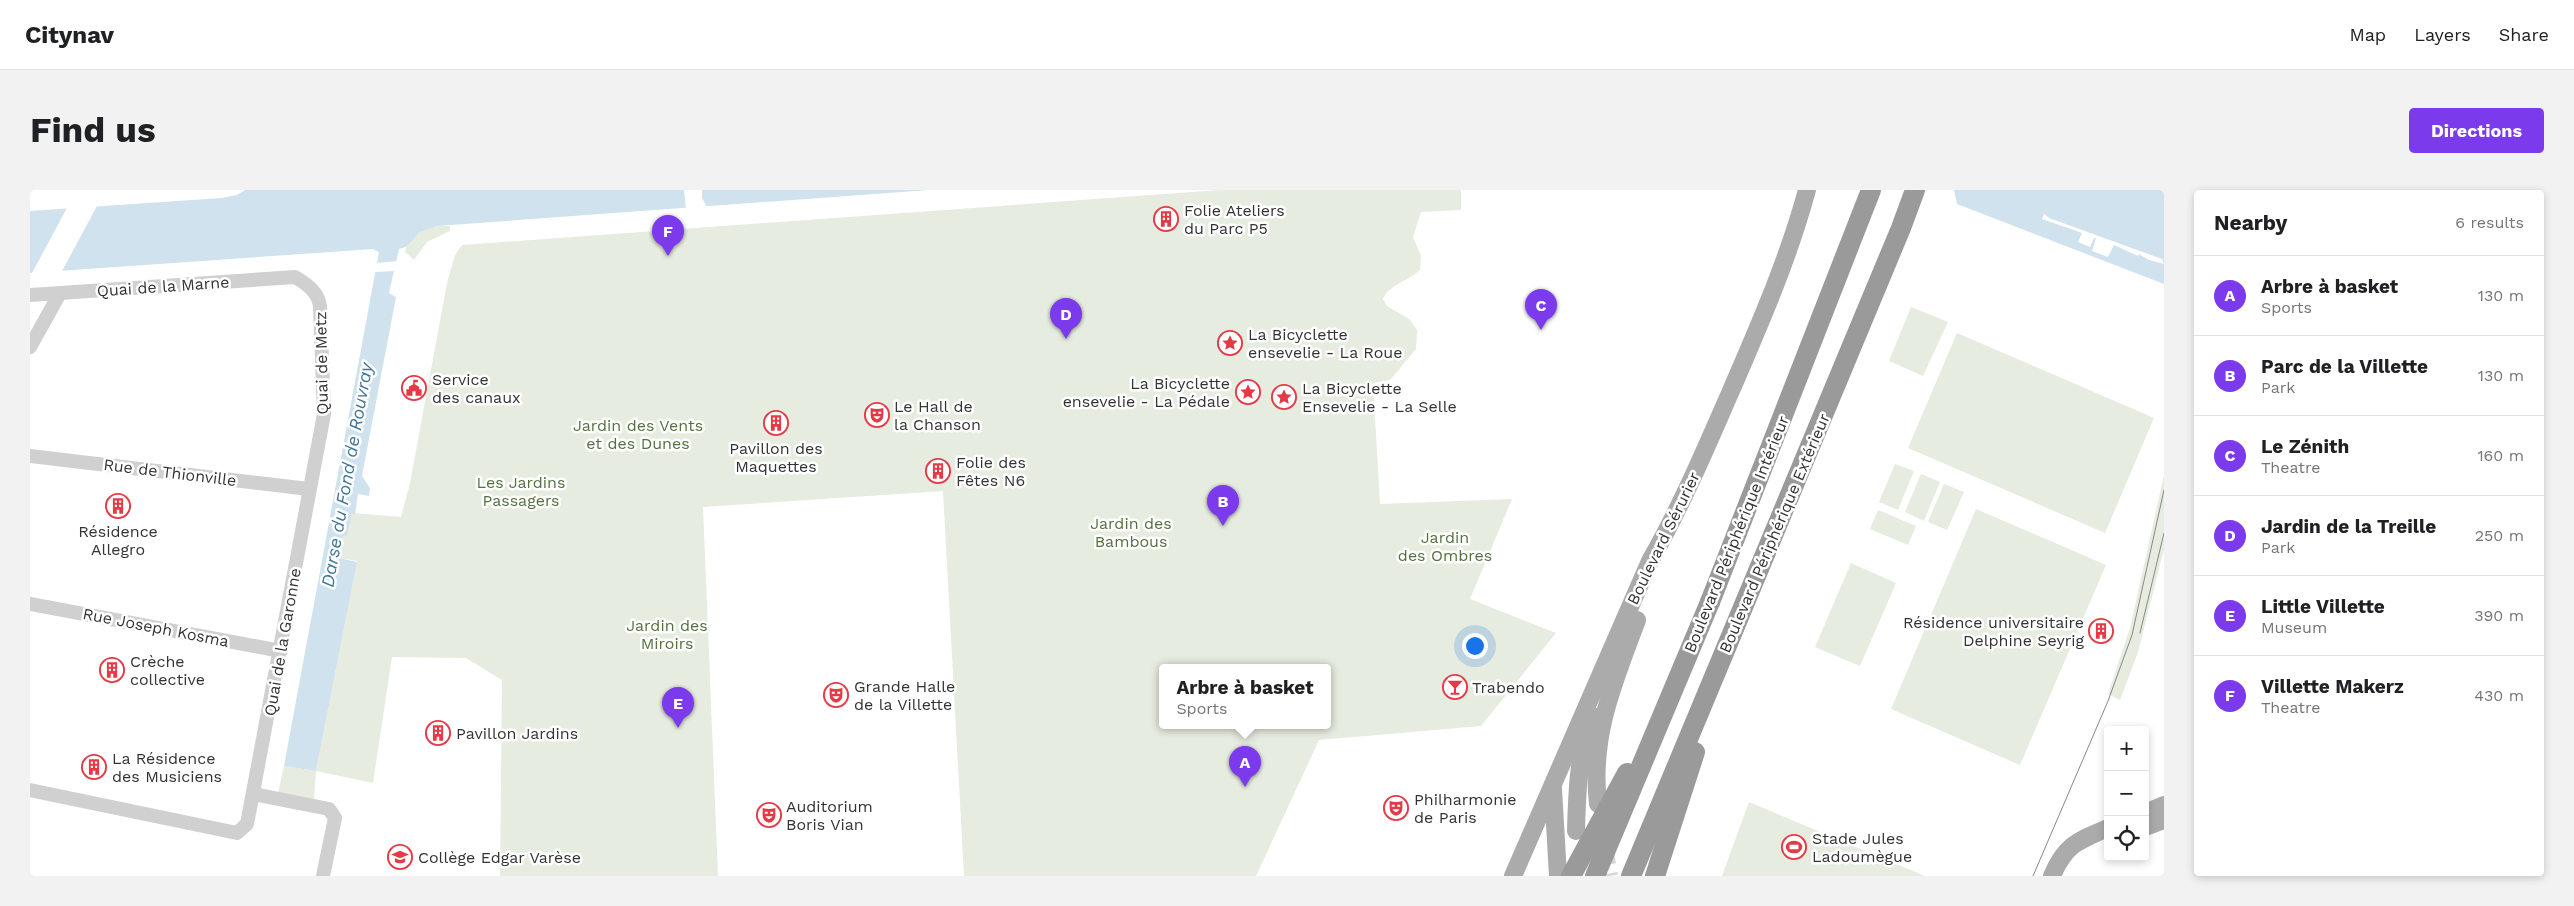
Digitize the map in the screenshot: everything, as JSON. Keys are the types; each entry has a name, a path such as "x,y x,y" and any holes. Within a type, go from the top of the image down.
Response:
{"highway":[{"name":"Boulevard Périphérique Intérieur","path":"1595,876 1710,602 1871,190"},
{"name":"Boulevard Périphérique Extérieur","path":"1631,876 1901,228 1902,219 1914,190"},
{"path":"1571,876 1677,681"},
{"path":"1655,876 1696,749 1709,688"}],"main road":[{"name":"Boulevard Sérurier","path":"1513,876 1650,561 1676,515 1768,306 1806,194"},
{"path":"1576,831 1576,799 1585,738 1607,681 1664,559 1676,515"},
{"path":"1598,804 1596,766 1601,726 1637,620"},
{"path":"1553,784 1558,876"},
{"path":"2149,811 2164,805"},
{"path":"2149,826 2164,820"},
{"path":"2053,874 2059,859 2074,843 2104,830"},
{"path":"2053,874 2072,856 2104,844"}],"street":[{"name":"Quai de la Marne","path":"30,295 295,277"},
{"name":"Quai de Metz","path":"295,277 314,292 319,298 320,306 324,414 309,489"},
{"path":"30,347 60,293"},
{"name":"Rue de Thionville","path":"30,456 309,489"},
{"name":"Quai de la Garonne","path":"30,790 237,833 243,829 250,818 309,489"},
{"name":"Rue Joseph Kosma","path":"30,604 281,651"},
{"path":"254,794 329,809 333,812 335,818 323,876"}],"green space":[{"path":"1220,190 1461,190 1461,210 1421,212 1413,237 1421,256 1420,270 1390,290 1383,299 1387,306 1409,319 1417,330 1416,349 1390,380 1373,383 1380,504 1512,499 1470,599 1556,633 1481,726 1319,740 1256,876 964,876 943,491 703,507 718,876 500,876 502,680 466,658 392,657 373,783 316,771 357,561 339,558 343,536 347,536 352,513 401,517 410,483 447,283 455,255 462,245"},
{"path":"437,226 450,226 450,231 427,242 414,260 405,252 409,242 417,234"},
{"path":"1911,307 1948,322 1923,376 1889,361"},
{"path":"1957,333 2154,418 2105,533 1908,448"},
{"path":"1895,464 1914,471 1898,510 1879,502"},
{"path":"1921,474 1940,482 1924,521 1905,512"},
{"path":"2164,475 2164,549 2138,652 2120,700 2108,694 2130,628"},
{"path":"1944,484 1964,492 1947,530 1928,522"},
{"path":"1976,509 2106,565 2020,765 1891,709"},
{"path":"1878,510 1916,526 1908,545 1870,529"},
{"path":"1851,563 1896,583 1860,666 1815,647"},
{"path":"284,766 316,771 314,799 278,793"},
{"name":"Stade Jules Ladoumègue","path":"1749,802 1925,876 1722,876"}],"water":[{"name":"Darse du Fond de Rouvray","path":"245,190 929,190 437,226 420,232 406,247 399,249 389,293 396,297 362,476 370,488 369,496 358,494 355,514 352,514 347,536 343,536 339,558 357,562 316,771 284,766 379,252 373,249 30,273 30,211 222,198 237,195"},
{"path":"1954,190 2164,190 2164,284 1957,204"}],"pier":[{"path":"684,190 702,190 702,198 708,209 686,210"},
{"path":"98,204 61,273 31,275 68,206"},
{"path":"2044,214 2049,218 2162,259 2164,264 2149,260 2139,254 2138,256 2114,245 2108,257 2092,251 2096,238 2094,238 2090,247 2078,242 2082,233 2042,219"},
{"path":"398,261 396,271 375,272 376,263"}],"tunnel":[{"path":"1604,847 1609,876"}],"tram line":[{"path":"2033,876 2108,701 2132,635 2164,490"},
{"path":"2140,633 2164,533"}],"place":[{"name":"Folie Ateliers du Parc P5","path":"1166,219"},
{"name":"Villette Makerz","path":"668,256"},
{"name":"Le Zénith","path":"1541,330"},
{"name":"Jardin de la Treille","path":"1066,339"},
{"name":"La Bicyclette ensevelie - La Roue","path":"1230,343"},
{"name":"Service des canaux","path":"414,388"},
{"name":"La Bicyclette ensevelie - La Pédale","path":"1248,392"},
{"name":"La Bicyclette Ensevelie - La Selle","path":"1284,397"},
{"name":"Le Hall de la Chanson","path":"877,415"},
{"name":"Pavillon des Maquettes","path":"776,423"},
{"name":"Folie des Fêtes N6","path":"938,471"},
{"name":"Résidence Allegro","path":"118,506"},
{"name":"Parc de la Villette","path":"1223,526"},
{"name":"Résidence universitaire Delphine Seyrig","path":"2101,631"},
{"name":"Crèche collective","path":"112,670"},
{"name":"Trabendo","path":"1455,687"},
{"name":"Grande Halle de la Villette","path":"836,695"},
{"name":"Little Villette","path":"678,728"},
{"name":"Pavillon Jardins","path":"438,733"},
{"name":"La Résidence des Musiciens","path":"94,767"},
{"name":"Arbre à basket","path":"1245,787"},
{"name":"Philharmonie de Paris","path":"1396,808"},
{"name":"Auditorium Boris Vian","path":"769,815"},
{"name":"Stade Jules Ladoumègue","path":"1794,847"},
{"name":"Collège Edgar Varèse","path":"400,857"}],"park label":[{"name":"Jardin des Vents et des Dunes","path":"638,434"},
{"name":"Les Jardins Passagers","path":"521,491"},
{"name":"Jardin des Bambous","path":"1131,532"},
{"name":"Jardin des Ombres","path":"1445,546"},
{"name":"Jardin des Miroirs","path":"667,634"}]}
